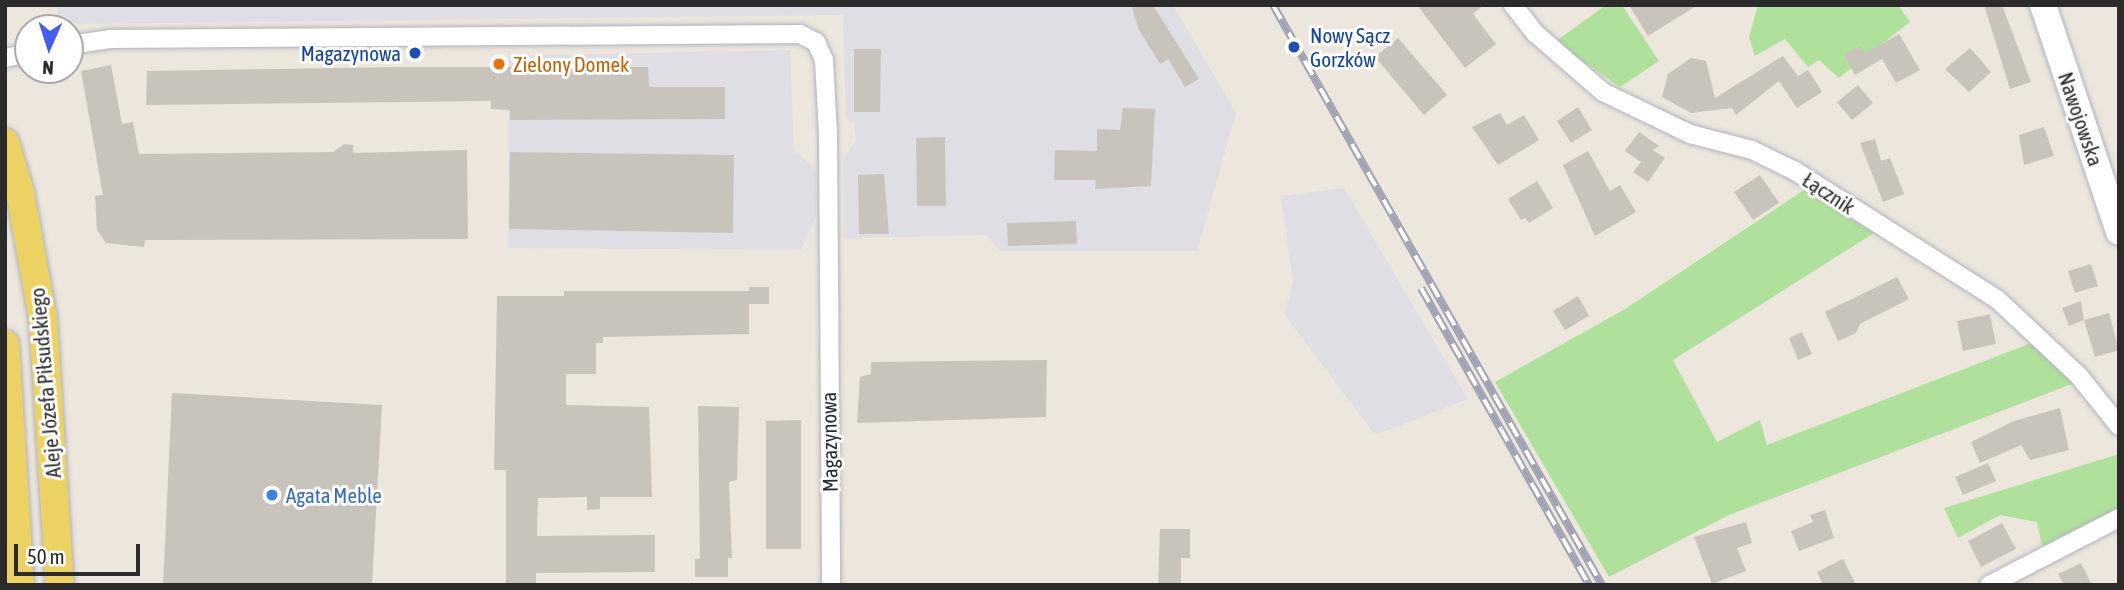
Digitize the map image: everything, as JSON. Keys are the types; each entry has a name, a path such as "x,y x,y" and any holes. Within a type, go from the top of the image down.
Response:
{"main road":[{"name":"Aleje Józefa Piłsudskiego","path":"5,142 20,192 43,318 60,585"},
{"name":"Aleje Józefa Piłsudskiego","path":"5,344 20,585"},
{"path":"15,512 55,512"}],"street":[{"name":"Łącznik","path":"1513,5 1536,34 1603,92 1690,134 1752,150 1795,171 1997,299 2079,376 2119,426"},
{"name":"Nawojowska","path":"2043,5 2118,224"},
{"name":"Magazynowa","path":"84,43 110,39 800,34 816,42 824,60 828,134 831,585"},
{"path":"1990,585 2119,518"}],"shaded area":[{"path":"56,5 1173,5 1236,113 1197,251 1000,251 986,235 844,238 843,158 856,141 854,124 846,118 843,15 84,24 84,14 59,14"},
{"path":"790,50 794,150 816,170 816,216 801,250 508,248 509,56"},
{"path":"1344,188 1468,399 1375,435 1284,314 1293,283 1281,196"}],"green space":[{"path":"1606,5 1622,5 1659,61 1620,87 1555,42"},
{"path":"1758,5 1898,5 1910,22 1839,78 1819,60 1808,67 1785,39 1755,56 1749,37"},
{"path":"1804,190 1874,233 1673,360 1717,442 1760,420 1767,445 2034,342 2073,374 2072,384 1729,515 1609,577 1495,382 1625,309"},
{"path":"2119,454 2119,508 2042,546 2037,522 2000,515 1958,538 1944,508"}],"building":[{"path":"1131,5 1153,5 1199,79 1185,87 1168,59 1160,64 1139,30"},
{"path":"1417,5 1484,5 1473,14 1496,44 1465,68"},
{"path":"1629,5 1698,5 1648,36"},
{"path":"1984,5 2002,5 2031,82 2010,89"},
{"path":"1899,34 1920,70 1896,83 1882,59 1855,75 1844,55 1860,46 1865,53"},
{"path":"1398,38 1447,95 1424,115 1375,57"},
{"path":"1970,48 1991,72 1969,92 1945,69"},
{"path":"854,49 881,49 880,112 854,112"},
{"path":"1783,56 1798,76 1808,70 1822,92 1797,108 1779,81 1736,115 1732,108 1691,113 1662,97 1668,74 1691,58 1706,61 1715,98"},
{"path":"111,65 122,124 133,122 139,154 333,152 344,144 353,145 353,153 467,150 468,239 145,240 144,247 106,243 97,230 95,196 103,195 83,84 84,70"},
{"path":"648,67 649,87 725,87 725,119 510,120 510,110 491,109 491,101 146,105 147,71"},
{"path":"1858,85 1873,103 1852,120 1837,102"},
{"path":"1578,107 1592,130 1571,143 1557,121"},
{"path":"1123,108 1155,109 1151,186 1095,189 1096,180 1054,180 1055,150 1097,151 1097,129 1120,130"},
{"path":"1500,113 1507,125 1524,115 1539,140 1498,165 1472,127"},
{"path":"2044,127 2054,156 2024,165 2019,135"},
{"path":"1639,132 1659,146 1653,150 1665,158 1648,182 1633,172 1641,162 1625,151"},
{"path":"945,137 946,206 917,206 916,138"},
{"path":"1875,139 1881,161 1890,158 1904,194 1883,202 1860,143"},
{"path":"1588,151 1610,191 1620,185 1636,212 1595,236 1563,165"},
{"path":"510,152 734,155 733,233 509,229"},
{"path":"884,174 889,234 859,234 858,175"},
{"path":"1760,175 1779,203 1753,220 1734,192"},
{"path":"1537,181 1553,208 1529,223 1525,218 1521,220 1508,199"},
{"path":"1076,221 1077,244 1008,246 1007,223"},
{"path":"2091,264 2098,286 2075,293 2068,271"},
{"path":"1897,277 1909,299 1860,324 1856,333 1838,341 1825,312"},
{"path":"749,287 769,287 769,304 749,304 749,334 603,337 603,343 596,343 596,374 566,374 566,405 649,407 652,497 600,497 600,509 587,510 587,497 538,498 537,536 655,535 655,572 536,573 536,585 506,585 506,470 494,470 497,296 564,296 564,291 749,291"},
{"path":"1578,296 1589,316 1565,330 1553,311"},
{"path":"2081,301 2084,320 2069,326 2062,308"},
{"path":"2109,313 2119,350 2095,357 2084,320"},
{"path":"1990,314 1996,344 1963,351 1957,321"},
{"path":"1802,332 1812,354 1798,360 1789,338"},
{"path":"1047,360 1046,417 857,423 860,377 871,374 871,362"},
{"name":"Agata Meble","path":"172,393 382,405 372,585 163,585"},
{"path":"698,406 739,407 737,480 729,482 732,558 728,558 728,577 695,577 695,559 700,559"},
{"path":"2060,408 2069,450 2030,460 2021,445 1980,463 1971,442 2014,421"},
{"path":"801,420 801,549 766,549 766,421"},
{"path":"1988,463 1996,481 1963,495 1955,477"},
{"path":"1825,510 1834,538 1799,551 1791,531 1813,522 1810,515"},
{"path":"1746,522 1752,543 1737,548 1746,571 1712,584 1694,537"},
{"path":"2002,523 2016,549 1981,567 1968,541"},
{"path":"1160,529 1190,529 1190,558 1181,558 1181,585 1158,585"},
{"path":"1843,559 1856,585 1823,585 1817,572"},
{"path":"2081,563 2092,585 2064,585 2058,574"}],"railway":[{"path":"1273,5 1602,585"},
{"path":"1421,288 1589,585"}],"place":[{"name":"Nowy Sącz Gorzków","path":"1294,47"},
{"name":"Magazynowa","path":"415,53"},
{"name":"Zielony Domek","path":"499,64"},
{"name":"Agata Meble","path":"272,495"}]}
